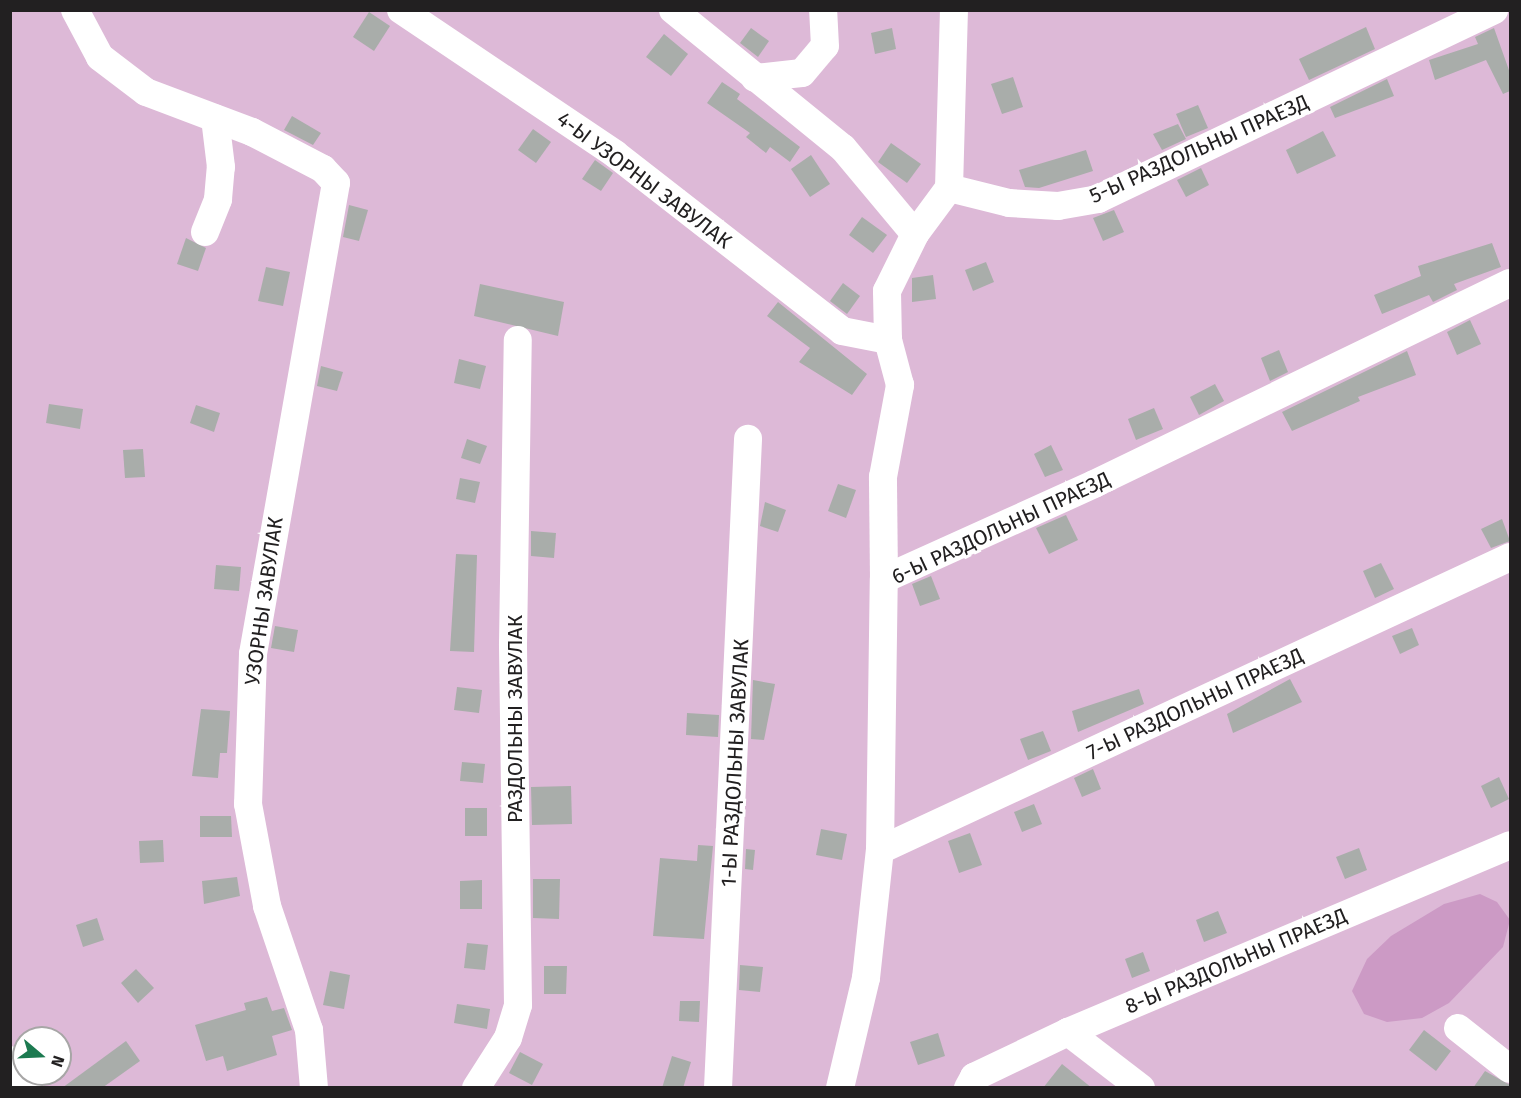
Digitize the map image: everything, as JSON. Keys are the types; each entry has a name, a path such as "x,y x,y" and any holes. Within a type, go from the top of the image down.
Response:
{"lane":[{"path":"75,10 100,57 146,92 215,118 219,188 205,232"},
{"name":"4-Ы УЗОРНЫ ЗАВУЛАК","path":"401,10 615,154 842,331 888,340"},
{"path":"673,10 843,148 915,234"},
{"path":"755,78 802,73 825,46 822,10"},
{"path":"884,579 883,477 900,385 888,340 887,291 915,234 948,188 954,10"},
{"name":"5-Ы РАЗДОЛЬНЫ ПРАЕЗД","path":"948,188 1009,203 1058,206 1098,199 1494,10"},
{"name":"УЗОРНЫ ЗАВУЛАК","path":"215,118 323,169 336,183 253,654 248,804 267,906 309,1030 314,1088"},
{"name":"6-Ы РАЗДОЛЬНЫ ПРАЕЗД","path":"840,1088 866,978 880,850 884,579 1105,479 1510,283"},
{"name":"РАЗДОЛЬНЫ ЗАВУЛАК","path":"476,1088 508,1038 518,1005 513,644 518,340"},
{"name":"1-Ы РАЗДОЛЬНЫ ЗАВУЛАК","path":"718,1088 748,439"},
{"name":"7-Ы РАЗДОЛЬНЫ ПРАЕЗД","path":"880,850 1510,557"},
{"name":"8-Ы РАЗДОЛЬНЫ ПРАЕЗД","path":"968,1088 975,1077 1068,1032 1510,845"},
{"path":"1458,1028 1510,1069"},
{"path":"1068,1032 1141,1088"},
{"path":"10,1060 30,1088"}],"shaded area":[{"path":"10,11 1510,11 1510,1087 11,1087"},
{"path":"1480,894 1497,902 1510,920 1503,947 1449,1003 1422,1018 1387,1022 1364,1014 1352,991 1367,959 1391,936 1444,904"}],"building":[{"path":"369,12 390,26 374,51 353,37"},
{"path":"1366,27 1375,49 1309,80 1299,59"},
{"path":"751,28 769,41 758,57 740,43"},
{"path":"892,28 896,49 875,54 871,33"},
{"path":"1494,28 1510,73 1510,91 1503,94 1486,60 1435,80 1429,60 1478,44 1475,37"},
{"path":"664,34 688,54 671,76 646,57"},
{"path":"1013,77 1023,107 1002,114 991,84"},
{"path":"1387,79 1394,96 1335,118 1330,107"},
{"path":"722,82 740,94 737,99 800,147 790,162 770,147 766,153 746,137 750,133 707,103"},
{"path":"1198,105 1208,128 1186,137 1176,114"},
{"path":"292,116 321,133 313,145 284,130"},
{"path":"1178,124 1186,139 1162,150 1153,134"},
{"path":"533,129 551,142 536,163 518,150"},
{"path":"1323,131 1336,156 1297,174 1286,150"},
{"path":"891,143 921,164 907,183 878,162"},
{"path":"1086,150 1093,171 1039,188 1025,187 1019,170"},
{"path":"811,155 830,184 810,197 791,169"},
{"path":"595,160 613,173 601,191 582,179"},
{"path":"1201,168 1209,185 1186,197 1177,180"},
{"path":"349,205 368,210 359,241 343,237"},
{"path":"1114,210 1124,232 1103,241 1093,218"},
{"path":"862,217 887,235 873,253 849,235"},
{"path":"186,238 206,248 198,271 177,264"},
{"path":"1492,243 1501,267 1454,284 1457,290 1433,302 1429,295 1382,314 1374,295 1421,276 1418,266"},
{"path":"986,262 994,282 973,291 965,270"},
{"path":"266,267 290,272 283,306 258,301"},
{"path":"933,275 936,299 912,302 912,278"},
{"path":"843,283 860,296 847,314 830,301"},
{"path":"480,284 564,302 558,336 474,316"},
{"path":"778,302 867,374 852,395 799,362 810,348 767,316"},
{"path":"1470,320 1481,344 1457,355 1447,332"},
{"path":"1279,350 1288,372 1270,381 1261,358"},
{"path":"1407,351 1416,375 1358,397 1360,401 1292,431 1282,412"},
{"path":"459,359 486,366 480,389 454,383"},
{"path":"321,366 343,372 337,391 317,386"},
{"path":"1215,384 1224,401 1199,415 1190,397"},
{"path":"49,404 83,409 80,429 46,423"},
{"path":"196,405 220,413 214,432 190,423"},
{"path":"1154,408 1163,429 1136,440 1128,419"},
{"path":"467,439 487,446 480,464 461,458"},
{"path":"1051,445 1063,470 1045,477 1034,454"},
{"path":"143,449 145,477 125,478 123,450"},
{"path":"460,478 480,482 475,503 456,499"},
{"path":"838,484 856,490 846,518 828,511"},
{"path":"765,502 786,510 778,532 760,526"},
{"path":"1066,515 1078,540 1049,554 1036,528"},
{"path":"1502,519 1510,541 1491,548 1481,529"},
{"path":"531,531 556,533 554,558 531,556"},
{"path":"456,554 477,555 474,652 450,651"},
{"path":"1381,563 1394,589 1375,598 1363,571"},
{"path":"216,565 241,567 239,591 214,589"},
{"path":"931,576 940,599 920,606 912,584"},
{"path":"275,626 298,630 294,652 271,648"},
{"path":"1412,628 1419,645 1400,654 1392,636"},
{"path":"1290,679 1302,702 1233,733 1227,714"},
{"path":"753,680 775,684 764,740 751,739"},
{"path":"457,687 482,690 479,713 454,710"},
{"path":"1139,689 1144,704 1078,732 1072,711"},
{"path":"201,709 230,711 227,753 220,753 218,778 192,776"},
{"path":"687,713 719,715 718,737 686,735"},
{"path":"1043,731 1051,751 1028,760 1020,739"},
{"path":"462,762 485,764 483,783 460,781"},
{"path":"1093,769 1101,789 1082,797 1074,778"},
{"path":"1499,777 1509,799 1491,808 1481,786"},
{"path":"571,786 572,824 532,825 531,787"},
{"path":"1034,804 1042,824 1022,832 1014,812"},
{"path":"465,808 487,808 487,836 465,836"},
{"path":"200,816 231,816 232,837 200,837"},
{"path":"821,829 847,834 842,860 816,855"},
{"path":"970,833 982,865 959,873 948,841"},
{"path":"163,840 164,862 140,863 139,841"},
{"path":"698,845 713,846 704,939 653,936 660,858 697,861"},
{"path":"1359,848 1367,870 1345,879 1336,857"},
{"path":"746,849 755,850 753,870 745,869"},
{"path":"237,877 240,896 204,904 202,881"},
{"path":"533,879 560,879 559,919 533,918"},
{"path":"482,880 482,909 460,909 460,881"},
{"path":"1218,911 1227,933 1204,942 1196,920"},
{"path":"97,918 104,940 83,947 76,925"},
{"path":"467,943 488,945 485,970 464,968"},
{"path":"1143,952 1150,971 1132,978 1125,959"},
{"path":"740,965 763,967 760,992 739,990"},
{"path":"544,966 567,966 566,994 544,994"},
{"path":"136,969 154,988 138,1003 121,983"},
{"path":"330,971 350,975 344,1009 323,1005"},
{"path":"267,997 272,1011 284,1008 292,1030 272,1036 277,1055 227,1071 223,1056 206,1061 195,1025 246,1010 244,1003"},
{"path":"680,1001 700,1001 699,1022 679,1021"},
{"path":"457,1004 490,1009 487,1029 454,1023"},
{"path":"1424,1030 1451,1051 1436,1071 1409,1050"},
{"path":"938,1033 945,1056 918,1065 910,1042"},
{"path":"126,1041 140,1061 102,1088 62,1088 72,1086 72,1081"},
{"path":"520,1052 543,1064 532,1085 509,1073"},
{"path":"672,1056 691,1062 683,1088 662,1088"},
{"path":"1062,1064 1092,1088 1043,1088"},
{"path":"1485,1071 1510,1085 1510,1088 1473,1088"}]}
